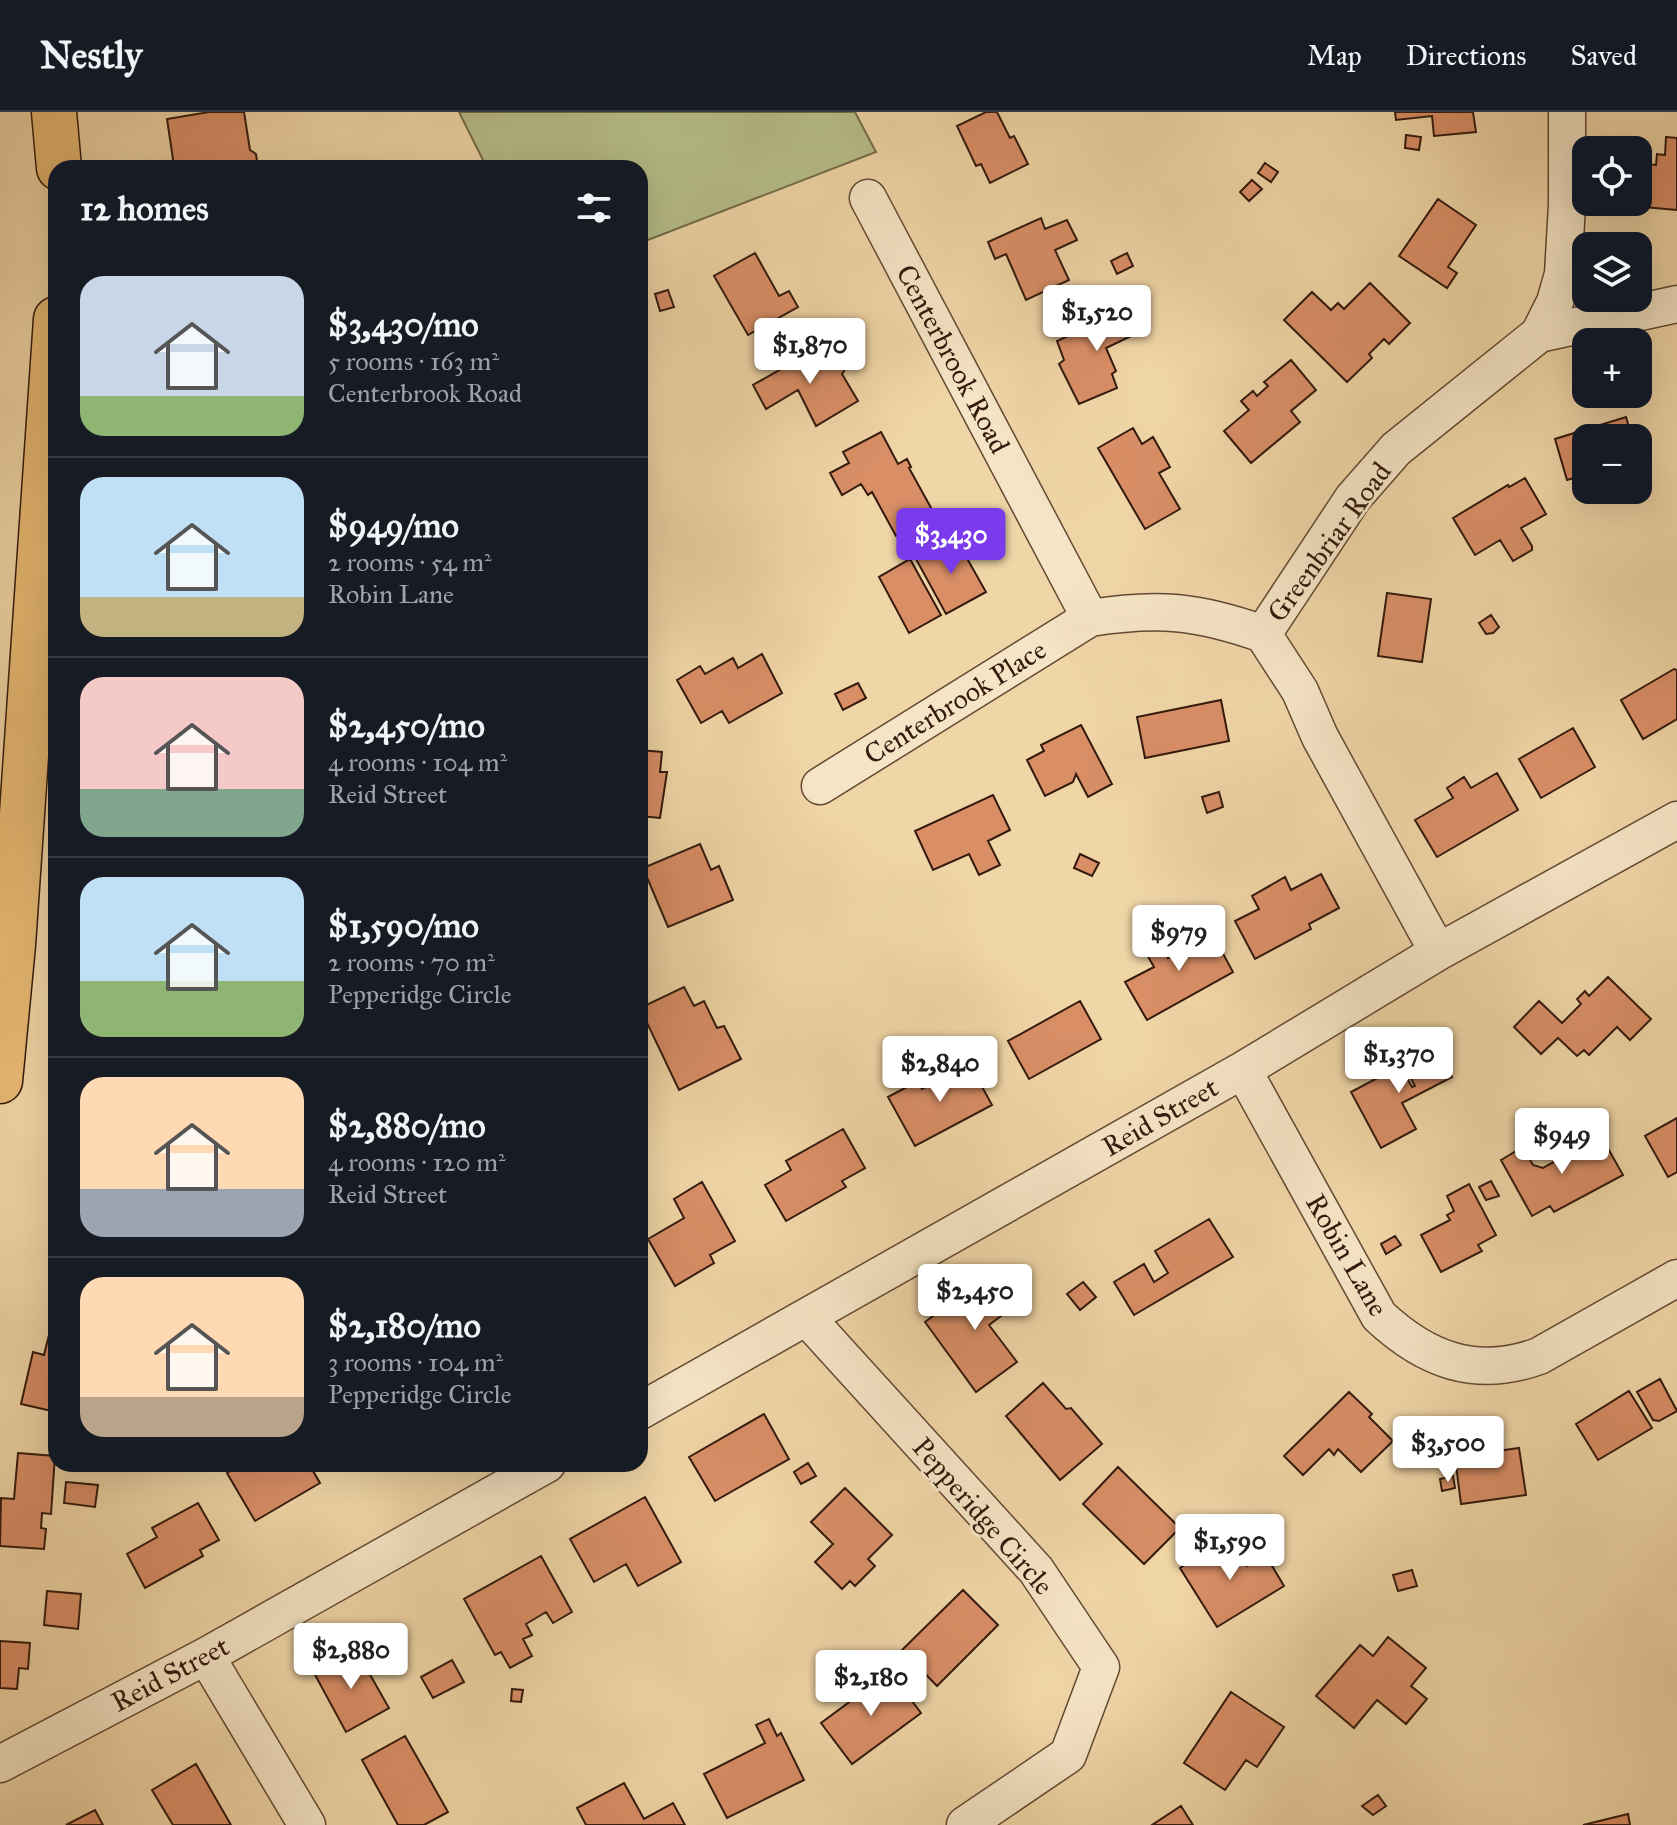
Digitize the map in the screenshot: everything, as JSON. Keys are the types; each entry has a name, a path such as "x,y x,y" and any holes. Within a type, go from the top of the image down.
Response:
{"main road":[{"path":"54,112 58,160"},
{"path":"0,1081 7,946 48,421"}],"street":[{"name":"Greenbriar Road","path":"1438,952 1320,737 1300,691 1263,634 1353,498 1396,449 1539,334 1555,302 1563,274 1567,112"},
{"name":"Centerbrook Road","path":"868,198 1090,618"},
{"path":"1539,334 1677,304"},
{"path":"1090,618 1133,611 1170,612 1209,616 1263,634"},
{"name":"Centerbrook Place","path":"820,786 1090,618"},
{"name":"Reid Street","path":"648,1407 1243,1070 1438,952 1677,820"},
{"name":"Robin Lane","path":"1243,1070 1379,1316 1427,1354 1457,1363 1517,1364 1539,1356 1677,1278"},
{"name":"Pepperidge Circle","path":"807,1318 1036,1570 1101,1667 1068,1755 965,1825"},
{"name":"Reid Street","path":"0,1764 206,1656 533,1472"},
{"path":"206,1656 307,1825"}],"green space":[{"path":"459,112 855,112 876,152 648,240 648,160 483,160"}],"building":[{"path":"209,112 244,112 250,150 256,154 257,160 173,160 167,119"},
{"path":"986,112 997,112 1028,164 990,183 981,164 976,166 957,126"},
{"path":"1395,112 1473,112 1476,132 1434,136 1432,116 1396,120"},
{"path":"1406,135 1421,137 1419,150 1405,148"},
{"path":"1666,137 1677,138 1677,210 1652,208 1652,165 1656,165 1657,154 1665,155"},
{"path":"1265,163 1278,172 1271,182 1258,173"},
{"path":"1252,180 1262,189 1249,201 1240,192"},
{"path":"1438,199 1476,225 1448,267 1457,273 1447,288 1399,256"},
{"path":"1041,218 1045,229 1067,220 1077,240 1055,250 1069,280 1026,300 1006,254 995,259 988,242"},
{"path":"755,253 779,296 789,291 798,307 748,335 714,276"},
{"path":"1127,253 1133,266 1117,274 1111,261"},
{"path":"1370,283 1410,323 1389,344 1384,339 1369,354 1372,358 1347,382 1284,320 1312,292 1331,310 1338,303 1344,309"},
{"path":"668,290 674,307 660,311 655,294"},
{"path":"1135,305 1144,313 1146,329 1106,348 1116,371 1112,374 1117,388 1079,404 1059,364 1064,360 1057,341"},
{"path":"820,347 832,366 842,361 846,368 842,374 858,401 816,426 798,390 766,409 753,385"},
{"path":"1291,360 1316,390 1291,411 1300,422 1251,463 1224,431 1249,410 1241,401 1253,391 1257,396 1268,386 1264,382"},
{"path":"1626,417 1628,424 1603,424"},
{"path":"1133,428 1142,444 1153,437 1170,467 1159,473 1180,509 1145,529 1098,448"},
{"path":"881,432 898,464 907,459 935,515 896,536 872,492 868,495 861,484 842,495 830,473 849,463 843,452"},
{"path":"1572,434 1572,479 1567,480 1555,439"},
{"path":"1525,478 1546,514 1521,528 1532,550 1513,561 1500,540 1475,555 1453,518"},
{"path":"955,537 986,592 946,614 916,559"},
{"path":"910,559 941,615 909,633 879,577"},
{"path":"1387,593 1431,599 1422,662 1378,656"},
{"path":"1491,615 1499,627 1493,633 1486,634 1479,623"},
{"path":"762,654 782,693 729,723 722,711 701,723 677,680 700,666 705,674 733,658 738,668"},
{"path":"1677,670 1677,719 1643,739 1621,700"},
{"path":"858,683 866,698 843,710 835,694"},
{"path":"1221,700 1229,741 1145,758 1137,717"},
{"path":"1081,725 1112,784 1088,797 1076,774 1073,782 1045,796 1027,760 1044,751 1041,745"},
{"path":"1573,728 1595,767 1541,798 1519,759"},
{"path":"648,751 662,752 660,772 667,772 660,818 648,817"},
{"path":"1497,773 1518,810 1437,857 1415,820 1453,798 1447,788 1464,777 1471,788"},
{"path":"1219,792 1223,807 1207,813 1202,797"},
{"path":"993,795 1010,830 988,841 1000,865 979,875 969,854 933,870 915,831"},
{"path":"700,844 711,870 719,866 733,900 668,927 648,880 648,866"},
{"path":"1080,854 1099,863 1092,876 1074,868"},
{"path":"1321,874 1339,908 1309,924 1311,929 1255,959 1235,921 1259,909 1252,896 1285,877 1291,890"},
{"path":"1208,926 1233,972 1147,1020 1125,982 1154,967 1146,953 1161,945 1168,958 1180,952 1175,945"},
{"path":"1608,977 1651,1019 1630,1040 1617,1027 1589,1055 1584,1050 1577,1056 1558,1038 1541,1054 1514,1027 1539,1001 1562,1023 1581,1004 1577,999 1585,991 1589,996"},
{"path":"684,987 694,1006 704,1001 717,1028 724,1026 741,1059 679,1090 648,1025 648,1004"},
{"path":"1080,1001 1101,1039 1029,1079 1008,1041"},
{"path":"1435,1046 1452,1077 1402,1103 1416,1129 1381,1148 1351,1092 1400,1066 1412,1087 1415,1086 1403,1063"},
{"path":"969,1063 992,1105 915,1146 888,1097 918,1081 922,1089"},
{"path":"1677,1118 1677,1172 1668,1177 1645,1136"},
{"path":"843,1129 865,1168 842,1181 846,1187 786,1221 765,1185 791,1170 786,1161"},
{"path":"1601,1136 1623,1175 1554,1212 1550,1206 1532,1216 1501,1160 1523,1147 1533,1165 1543,1168"},
{"path":"1491,1181 1499,1196 1486,1200 1479,1187"},
{"path":"702,1182 735,1241 710,1255 714,1263 675,1286 648,1239 684,1218 674,1199"},
{"path":"1469,1184 1496,1235 1478,1245 1482,1251 1441,1272 1421,1235 1450,1220 1447,1215 1454,1211 1447,1196"},
{"path":"1209,1219 1233,1257 1134,1315 1114,1282 1144,1264 1154,1282 1168,1273 1155,1251"},
{"path":"1395,1236 1401,1245 1386,1254 1381,1244"},
{"path":"992,1272 1016,1305 989,1325 1017,1362 976,1392 925,1322"},
{"path":"1083,1282 1096,1297 1080,1310 1067,1294"},
{"path":"48,1339 48,1410 21,1404 33,1352 44,1355"},
{"path":"1660,1379 1677,1411 1659,1421 1653,1420 1637,1392"},
{"path":"1043,1383 1066,1409 1071,1408 1102,1444 1060,1480 1006,1416"},
{"path":"1629,1391 1652,1428 1598,1460 1576,1424"},
{"path":"1349,1392 1372,1414 1369,1417 1393,1441 1361,1472 1338,1449 1334,1455 1329,1449 1303,1475 1284,1456"},
{"path":"764,1414 789,1459 715,1501 689,1457"},
{"path":"1519,1448 1526,1495 1461,1504 1456,1465 1477,1462 1476,1454"},
{"path":"18,1453 48,1455 48,1472 54,1472 51,1514 42,1513 41,1528 46,1529 44,1549 0,1546 1,1498 14,1499"},
{"path":"808,1463 816,1476 801,1484 794,1472"},
{"path":"1118,1467 1180,1528 1144,1564 1083,1504"},
{"path":"314,1472 320,1483 255,1521 227,1473"},
{"path":"1453,1476 1455,1488 1442,1491 1440,1479"},
{"path":"66,1482 98,1485 95,1507 64,1503"},
{"path":"845,1488 892,1535 868,1559 875,1566 855,1586 850,1581 842,1589 815,1562 833,1544 811,1522"},
{"path":"645,1497 681,1562 638,1586 626,1564 594,1582 570,1539"},
{"path":"198,1503 219,1540 200,1550 203,1556 145,1588 127,1554 157,1537 152,1528"},
{"path":"1222,1542 1234,1560 1241,1555 1247,1566 1265,1554 1284,1586 1217,1627 1180,1568"},
{"path":"541,1556 572,1612 553,1623 546,1612 526,1624 532,1635 523,1639 532,1656 510,1668 501,1652 495,1655 464,1599"},
{"path":"1412,1570 1417,1586 1398,1591 1393,1575"},
{"path":"963,1590 998,1625 937,1686 902,1650"},
{"path":"47,1591 81,1594 78,1629 44,1625"},
{"path":"1388,1637 1426,1668 1411,1686 1427,1699 1406,1724 1377,1700 1354,1728 1316,1696 1360,1645 1373,1656"},
{"path":"0,1641 30,1643 28,1669 19,1668 17,1689 0,1688"},
{"path":"356,1650 389,1708 346,1732 314,1673"},
{"path":"452,1660 464,1682 433,1698 421,1677"},
{"path":"890,1672 921,1713 852,1764 821,1723"},
{"path":"512,1689 523,1690 521,1702 511,1701"},
{"path":"1231,1692 1284,1727 1257,1767 1246,1760 1225,1790 1184,1763"},
{"path":"769,1719 777,1736 781,1733 804,1780 727,1818 704,1774 765,1743 756,1725"},
{"path":"405,1736 448,1812 424,1825 398,1825 362,1760"},
{"path":"196,1764 231,1825 173,1825 152,1790"},
{"path":"624,1783 644,1819 673,1803 685,1825 586,1825 577,1808"},
{"path":"1378,1795 1386,1806 1373,1815 1362,1806"},
{"path":"1181,1806 1193,1825 1152,1825"},
{"path":"95,1810 103,1825 66,1825"},
{"path":"1628,1814 1630,1825 1583,1825"}]}
